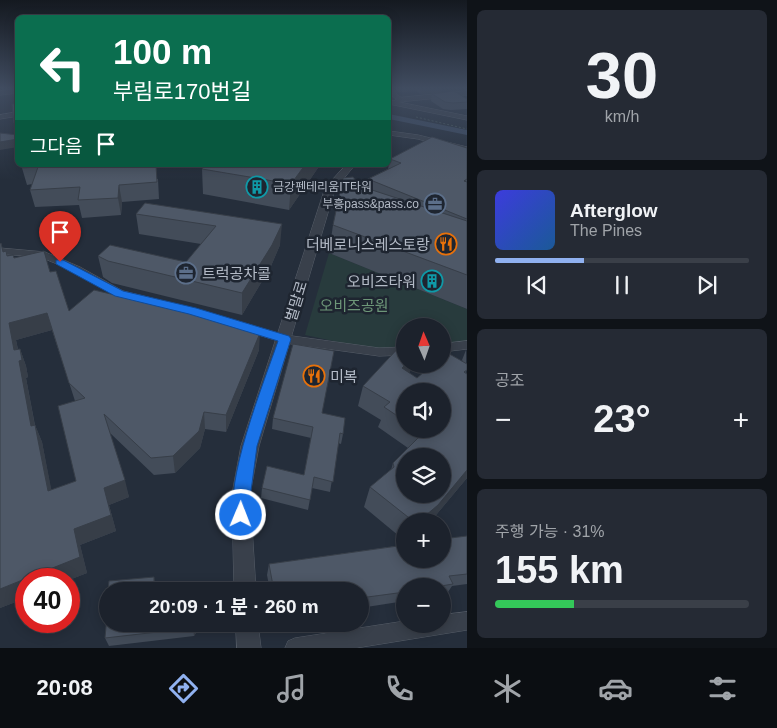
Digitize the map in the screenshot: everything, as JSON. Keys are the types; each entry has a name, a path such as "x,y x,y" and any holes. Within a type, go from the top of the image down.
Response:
{"street":[{"path":"391,133 418,137 467,150"},
{"name":"벌말로","path":"245,582 241,501 250,446 285,339 330,188 349,167"},
{"path":"0,251 42,254 77,270 119,293 192,311 285,339 379,352 396,351"},
{"path":"451,347 467,345"},
{"path":"295,648 467,620"},
{"path":"248,632 249,648"}],"path":[{"path":"424,119 467,129"}],"green space":[{"name":"오비즈공원","path":"329,253 467,309 467,341 451,343 451,318 396,318 396,349 366,348 305,335"}],"water":[{"path":"391,119 415,119 467,130 467,135"}],"building":[{"path":"0,133 15,135 15,140 0,142"},
{"path":"432,137 467,148 467,179 464,181 467,182 467,219 368,179 401,163 391,158"},
{"path":"38,167 156,167 157,182 119,185 118,198 78,200 80,187 30,190"},
{"path":"204,167 304,167 291,184 202,169"},
{"path":"353,177 356,181 363,181 369,189 467,221 467,275 333,225 343,178"},
{"path":"145,203 282,224 272,245 242,293 108,261 98,256 110,245 186,262 216,226 136,214"},
{"path":"1,243 3,252 6,251 7,256 13,255 14,258 44,251 50,272 56,271 69,311 94,290 250,327 260,333 226,415 204,412 199,431 173,456 151,458 104,414 125,480 104,488 111,515 74,529 80,557 52,568 15,568 15,583 0,589","holes":["47,313 69,383 85,398 58,406 76,481 48,491 35,425 31,426 19,361 22,360 20,349 14,350 9,323"]},
{"path":"293,344 334,351 322,413 345,418 343,434 340,433 333,482 314,477 310,500 262,488 267,466 304,475 313,427 273,418"},
{"path":"396,350 396,373 410,373 417,378 423,373 451,373 451,355 467,364 467,370 464,372 467,374 467,470 451,489 451,448 408,448 418,438 451,438 451,383 396,383 396,415 384,407 390,402 363,386"},
{"path":"396,460 396,503 440,503 438,505 428,513 403,513 370,487 394,467 393,463"},
{"path":"467,536 467,574 449,576 450,578 396,578 396,593 369,597 369,582 272,582 269,564 396,546 396,568 451,568 451,538"},
{"path":"154,577 154,582 109,581"},
{"path":"106,632 158,632 105,638"}],"place":[{"name":"금강펜테리움IT타워","path":"257,187"},
{"name":"부흥pass&pass.co","path":"435,204"},
{"name":"더베로니스레스토랑","path":"446,244"},
{"name":"트럭공차콜","path":"186,273"},
{"name":"오비즈타워","path":"432,281"},
{"name":"미복","path":"314,376"}],"route":[{"path":"60,262 119,293 192,311 285,339 250,446 241,494 241,515"}]}
